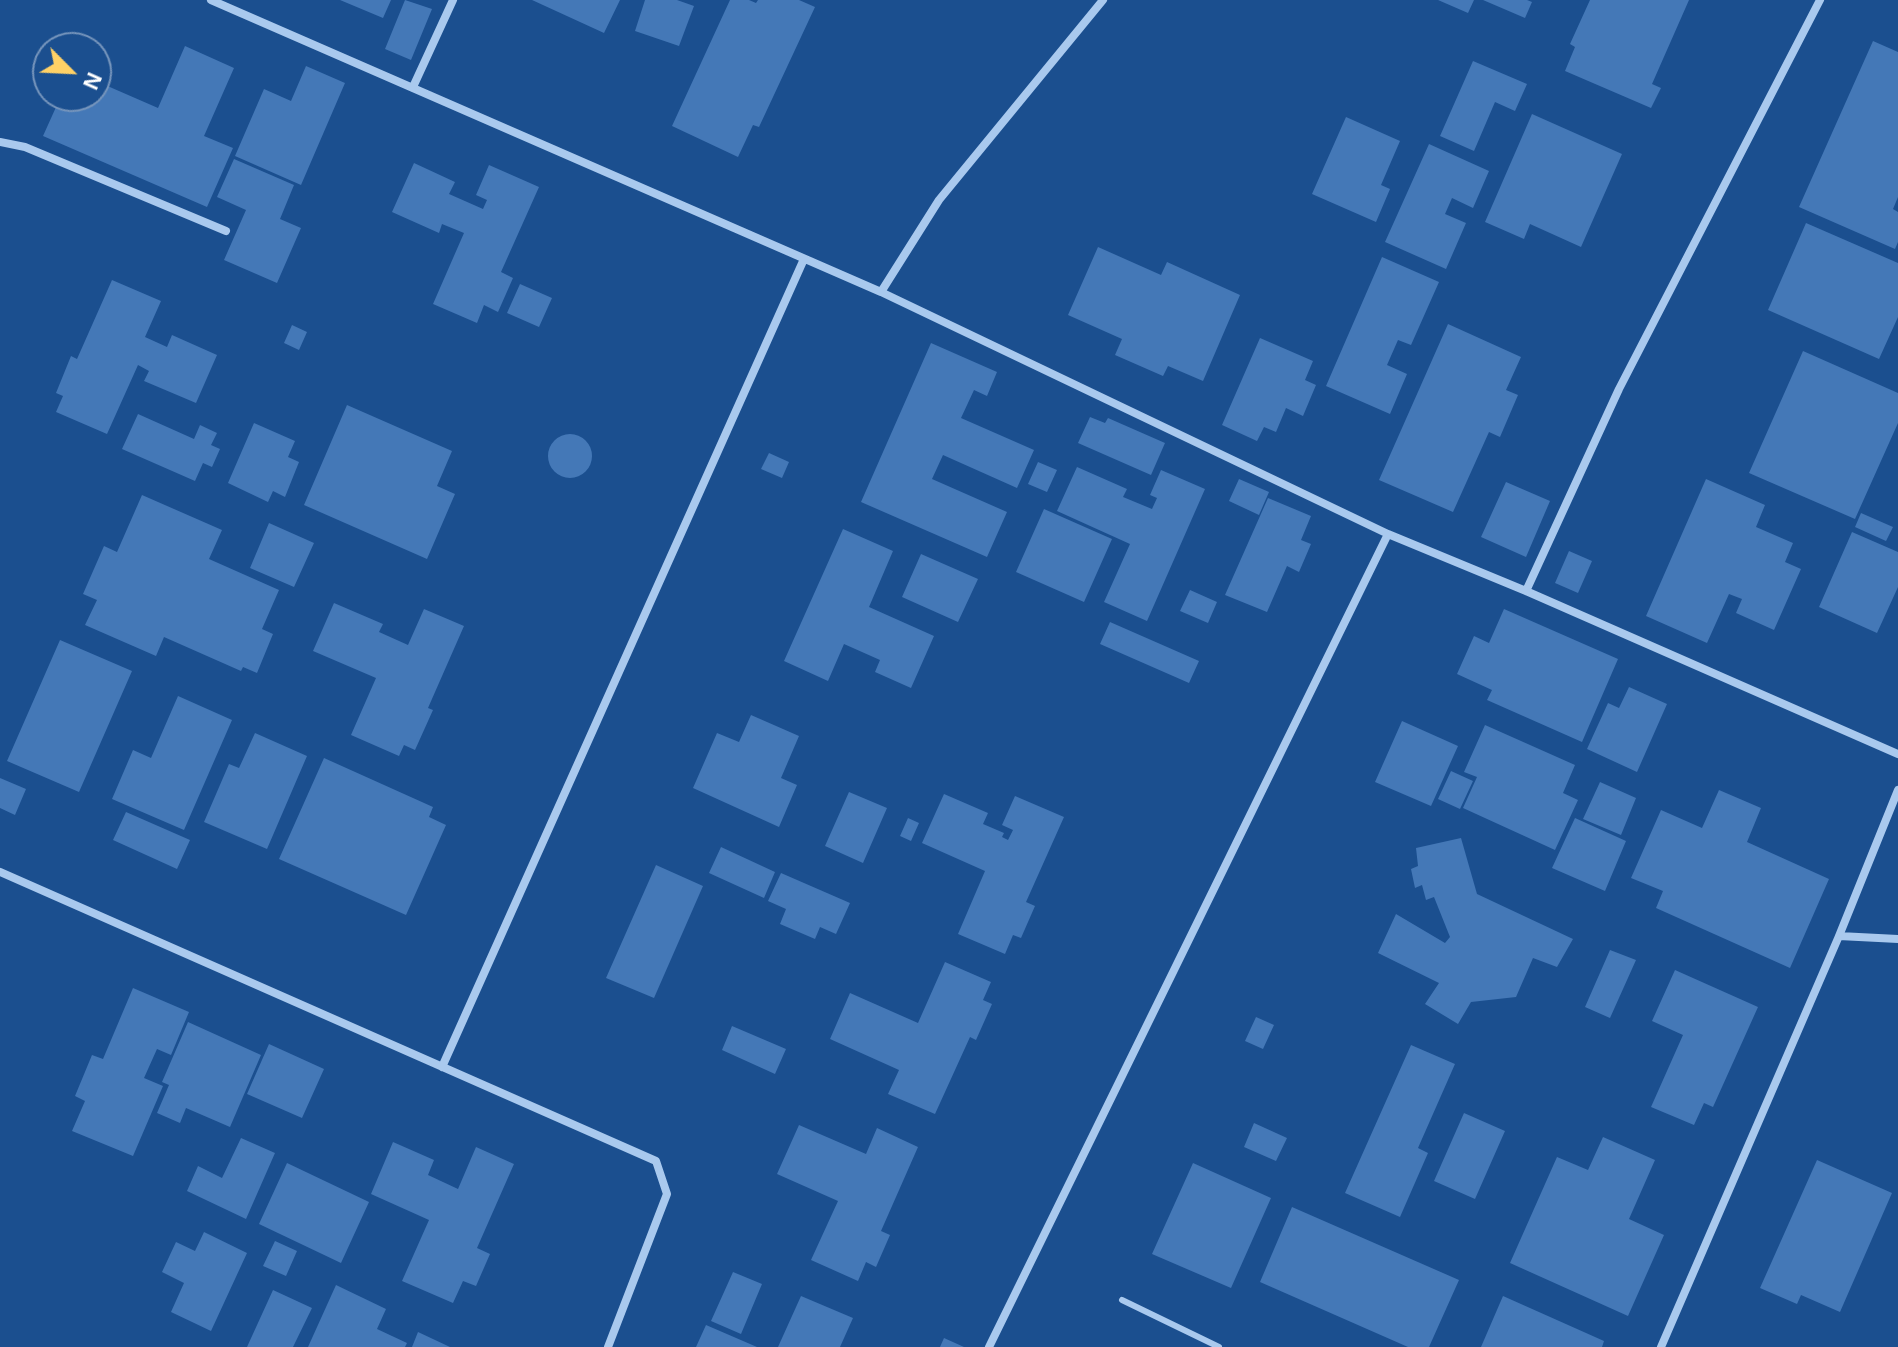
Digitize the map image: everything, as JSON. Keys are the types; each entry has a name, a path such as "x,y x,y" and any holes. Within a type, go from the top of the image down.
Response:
{"street":[{"path":"211,0 881,292 1388,534 1898,754"},
{"path":"413,87 453,0"},
{"path":"881,292 939,200 1103,0"},
{"path":"1526,591 1619,389 1820,0"},
{"path":"0,142 25,147 226,231"},
{"path":"442,1067 804,259"},
{"path":"989,1347 1388,534"},
{"path":"1661,1347 1839,936 1898,790"},
{"path":"0,872 656,1161 667,1194 608,1347"},
{"path":"1839,936 1898,939"}],"lane":[{"path":"1122,1300 1219,1347"}],"building":[{"path":"340,0 391,0 383,18"},
{"path":"405,0 432,9 411,60 385,49"},
{"path":"532,0 620,0 604,33"},
{"path":"645,0 677,0 694,6 679,46 635,31"},
{"path":"730,0 756,3 758,0 799,0 815,7 759,127 753,125 738,157 672,126"},
{"path":"1438,0 1474,0 1468,13"},
{"path":"1483,0 1527,0 1532,2 1525,18"},
{"path":"1590,0 1689,0 1652,84 1661,88 1651,108 1565,71 1575,47 1570,44"},
{"path":"1873,41 1898,52 1898,197 1893,209 1898,212 1898,242 1895,249 1799,207"},
{"path":"185,46 234,68 204,136 233,148 207,207 43,136 54,112 112,112 112,88 158,108"},
{"path":"1473,61 1527,84 1515,111 1495,102 1474,151 1440,136"},
{"path":"306,66 345,83 301,185 235,156 264,89 291,101"},
{"path":"1532,114 1622,154 1581,247 1530,224 1524,239 1485,222"},
{"path":"1346,117 1400,141 1381,185 1390,189 1376,222 1312,194"},
{"path":"1429,144 1489,171 1473,208 1452,198 1445,214 1466,223 1446,269 1385,242"},
{"path":"234,159 294,185 280,219 301,228 277,283 224,260 246,210 217,197"},
{"path":"414,163 455,182 449,194 483,209 487,200 476,195 489,165 539,187 501,272 513,278 498,312 484,305 477,323 433,304 464,233 442,224 439,233 392,212"},
{"path":"1806,223 1898,263 1898,317 1879,359 1768,310"},
{"path":"1098,247 1161,275 1167,262 1240,295 1203,381 1168,366 1163,376 1115,355 1122,339 1068,315"},
{"path":"1382,257 1439,282 1411,345 1398,340 1387,365 1407,374 1390,414 1326,386"},
{"path":"112,280 161,301 145,337 167,347 172,335 217,355 196,403 144,381 149,371 138,365 107,434 56,412 63,396 56,393 71,356 77,359"},
{"path":"520,284 552,298 539,327 507,313"},
{"path":"1448,324 1521,357 1506,390 1518,395 1500,437 1489,432 1453,512 1379,480"},
{"path":"292,325 307,332 299,350 284,343"},
{"path":"1260,338 1313,361 1305,380 1316,385 1303,416 1286,408 1276,432 1264,427 1257,441 1222,425"},
{"path":"931,343 997,372 987,396 974,390 961,418 1034,450 1017,488 943,455 932,479 1007,512 987,557 861,502"},
{"path":"1803,351 1898,393 1898,423 1855,519 1749,473"},
{"path":"347,405 452,451 437,486 455,494 427,559 304,505"},
{"path":"138,414 194,439 200,425 217,433 211,445 220,449 212,467 203,463 195,481 122,449"},
{"path":"1090,417 1105,423 1108,418 1165,443 1151,475 1078,443"},
{"path":"254,423 295,441 288,457 299,462 285,497 273,491 268,502 228,483"},
{"path":"570,434 586,440 592,456 586,472 570,478 554,472 548,456 554,440"},
{"path":"769,453 789,462 782,478 761,469"},
{"path":"1038,462 1057,470 1047,492 1028,484"},
{"path":"1077,467 1127,489 1123,497 1152,509 1157,498 1150,495 1161,470 1205,489 1147,621 1104,602 1130,544 1057,511"},
{"path":"1239,479 1269,492 1259,515 1229,501"},
{"path":"1706,479 1765,505 1756,527 1793,543 1785,562 1801,569 1774,630 1736,613 1742,599 1729,594 1707,643 1646,616"},
{"path":"1506,482 1550,501 1526,557 1481,537"},
{"path":"142,495 222,530 209,559 279,590 262,629 273,634 257,673 243,667 241,671 164,637 156,656 85,625 97,600 83,594 104,546 117,552"},
{"path":"1268,498 1311,516 1301,540 1311,544 1299,572 1287,566 1267,612 1225,595"},
{"path":"1044,509 1112,539 1084,602 1016,572"},
{"path":"1861,513 1893,527 1886,541 1855,527"},
{"path":"269,523 314,543 294,587 250,568"},
{"path":"843,529 893,551 869,607 934,636 911,688 875,672 880,660 844,644 828,681 784,661"},
{"path":"1852,532 1898,552 1898,587 1877,633 1819,607"},
{"path":"1569,551 1592,561 1578,593 1555,583"},
{"path":"921,554 978,579 958,622 902,597"},
{"path":"1190,590 1217,602 1208,623 1180,611"},
{"path":"334,603 383,624 379,632 408,645 424,609 464,626 428,708 433,710 415,750 404,745 399,756 351,735 376,678 313,651"},
{"path":"1504,609 1618,659 1582,742 1487,700 1492,690 1457,674 1474,636 1489,643"},
{"path":"1110,622 1199,661 1189,683 1100,644"},
{"path":"60,640 132,671 79,792 7,761"},
{"path":"1629,687 1667,704 1637,772 1587,749 1608,703 1619,708"},
{"path":"178,696 232,720 184,830 112,799 133,750 151,758"},
{"path":"751,715 799,736 781,778 797,785 779,827 693,788 717,733 739,742"},
{"path":"1402,721 1458,746 1431,806 1375,782"},
{"path":"1485,725 1575,765 1563,793 1578,800 1555,850 1463,808 1477,777 1464,772"},
{"path":"255,733 307,756 267,849 204,822 229,764 239,768"},
{"path":"324,758 433,807 429,817 446,825 406,915 279,859"},
{"path":"1451,771 1473,781 1460,809 1438,799"},
{"path":"0,778 26,789 15,815 0,808"},
{"path":"1600,782 1636,798 1621,835 1583,819"},
{"path":"1719,790 1761,808 1747,842 1829,879 1790,968 1656,908 1663,891 1631,878 1661,810 1702,828"},
{"path":"849,792 887,808 863,863 825,846"},
{"path":"944,794 988,813 983,824 1004,833 1002,837 1008,840 1013,830 1002,825 1015,796 1064,817 1026,902 1035,906 1021,938 1013,935 1005,954 958,934 985,871 922,843"},
{"path":"126,812 190,840 177,869 113,840"},
{"path":"908,818 919,823 911,841 900,836"},
{"path":"1575,818 1626,841 1605,891 1552,868"},
{"path":"1461,838 1477,894 1573,939 1557,967 1533,958 1516,997 1471,1002 1458,1024 1425,1004 1439,983 1378,953 1396,914 1445,943 1450,937 1434,897 1426,900 1422,885 1415,888 1411,869 1418,866 1416,848"},
{"path":"721,847 775,872 764,898 709,873"},
{"path":"656,865 703,886 654,998 606,978"},
{"path":"781,873 850,903 836,934 820,927 815,939 780,924 786,909 768,901"},
{"path":"1610,950 1636,960 1610,1018 1585,1007"},
{"path":"945,962 991,982 983,1000 992,1004 976,1040 970,1037 935,1114 888,1094 899,1070 830,1039 850,993 918,1023"},
{"path":"1675,970 1758,1007 1713,1107 1704,1103 1694,1125 1651,1107 1683,1035 1652,1021"},
{"path":"133,988 189,1012 171,1055 157,1049 144,1078 163,1086 133,1156 72,1131 85,1101 75,1096 92,1055 103,1059"},
{"path":"1256,1017 1274,1025 1263,1049 1245,1041"},
{"path":"188,1022 261,1055 230,1127 186,1108 180,1123 157,1113 169,1085 162,1082"},
{"path":"732,1026 786,1049 775,1074 722,1050"},
{"path":"269,1044 324,1069 302,1118 247,1094"},
{"path":"1411,1045 1455,1064 1418,1148 1428,1153 1400,1217 1345,1193"},
{"path":"1464,1113 1505,1131 1475,1199 1434,1181"},
{"path":"1254,1123 1287,1138 1276,1161 1244,1147"},
{"path":"799,1125 866,1154 877,1128 918,1147 881,1231 890,1235 876,1267 866,1262 858,1281 811,1260 838,1201 777,1174"},
{"path":"1603,1137 1655,1160 1629,1219 1664,1235 1628,1316 1510,1263 1557,1157 1588,1170"},
{"path":"241,1138 275,1153 246,1219 187,1191 198,1166 222,1178"},
{"path":"393,1142 434,1160 428,1175 458,1189 476,1147 514,1164 477,1248 490,1254 476,1286 463,1281 453,1303 402,1281 429,1220 371,1194"},
{"path":"1817,1160 1892,1193 1840,1312 1801,1295 1797,1304 1760,1288"},
{"path":"287,1163 369,1202 341,1263 259,1224"},
{"path":"1193,1163 1271,1198 1231,1288 1152,1254"},
{"path":"1292,1207 1459,1280 1429,1347 1408,1347 1260,1282"},
{"path":"204,1232 247,1253 211,1331 171,1312 184,1283 162,1272 176,1242 195,1251"},
{"path":"275,1241 297,1251 286,1276 263,1266"},
{"path":"733,1272 762,1284 741,1334 711,1321"},
{"path":"336,1285 386,1309 377,1329 407,1343 405,1347 308,1347"},
{"path":"273,1290 312,1308 293,1347 247,1347"},
{"path":"801,1296 853,1318 840,1347 778,1347"},
{"path":"1503,1296 1604,1341 1602,1347 1481,1347"},
{"path":"706,1325 757,1347 696,1347"},
{"path":"418,1332 450,1347 412,1347"},
{"path":"944,1338 964,1347 940,1347"}]}
